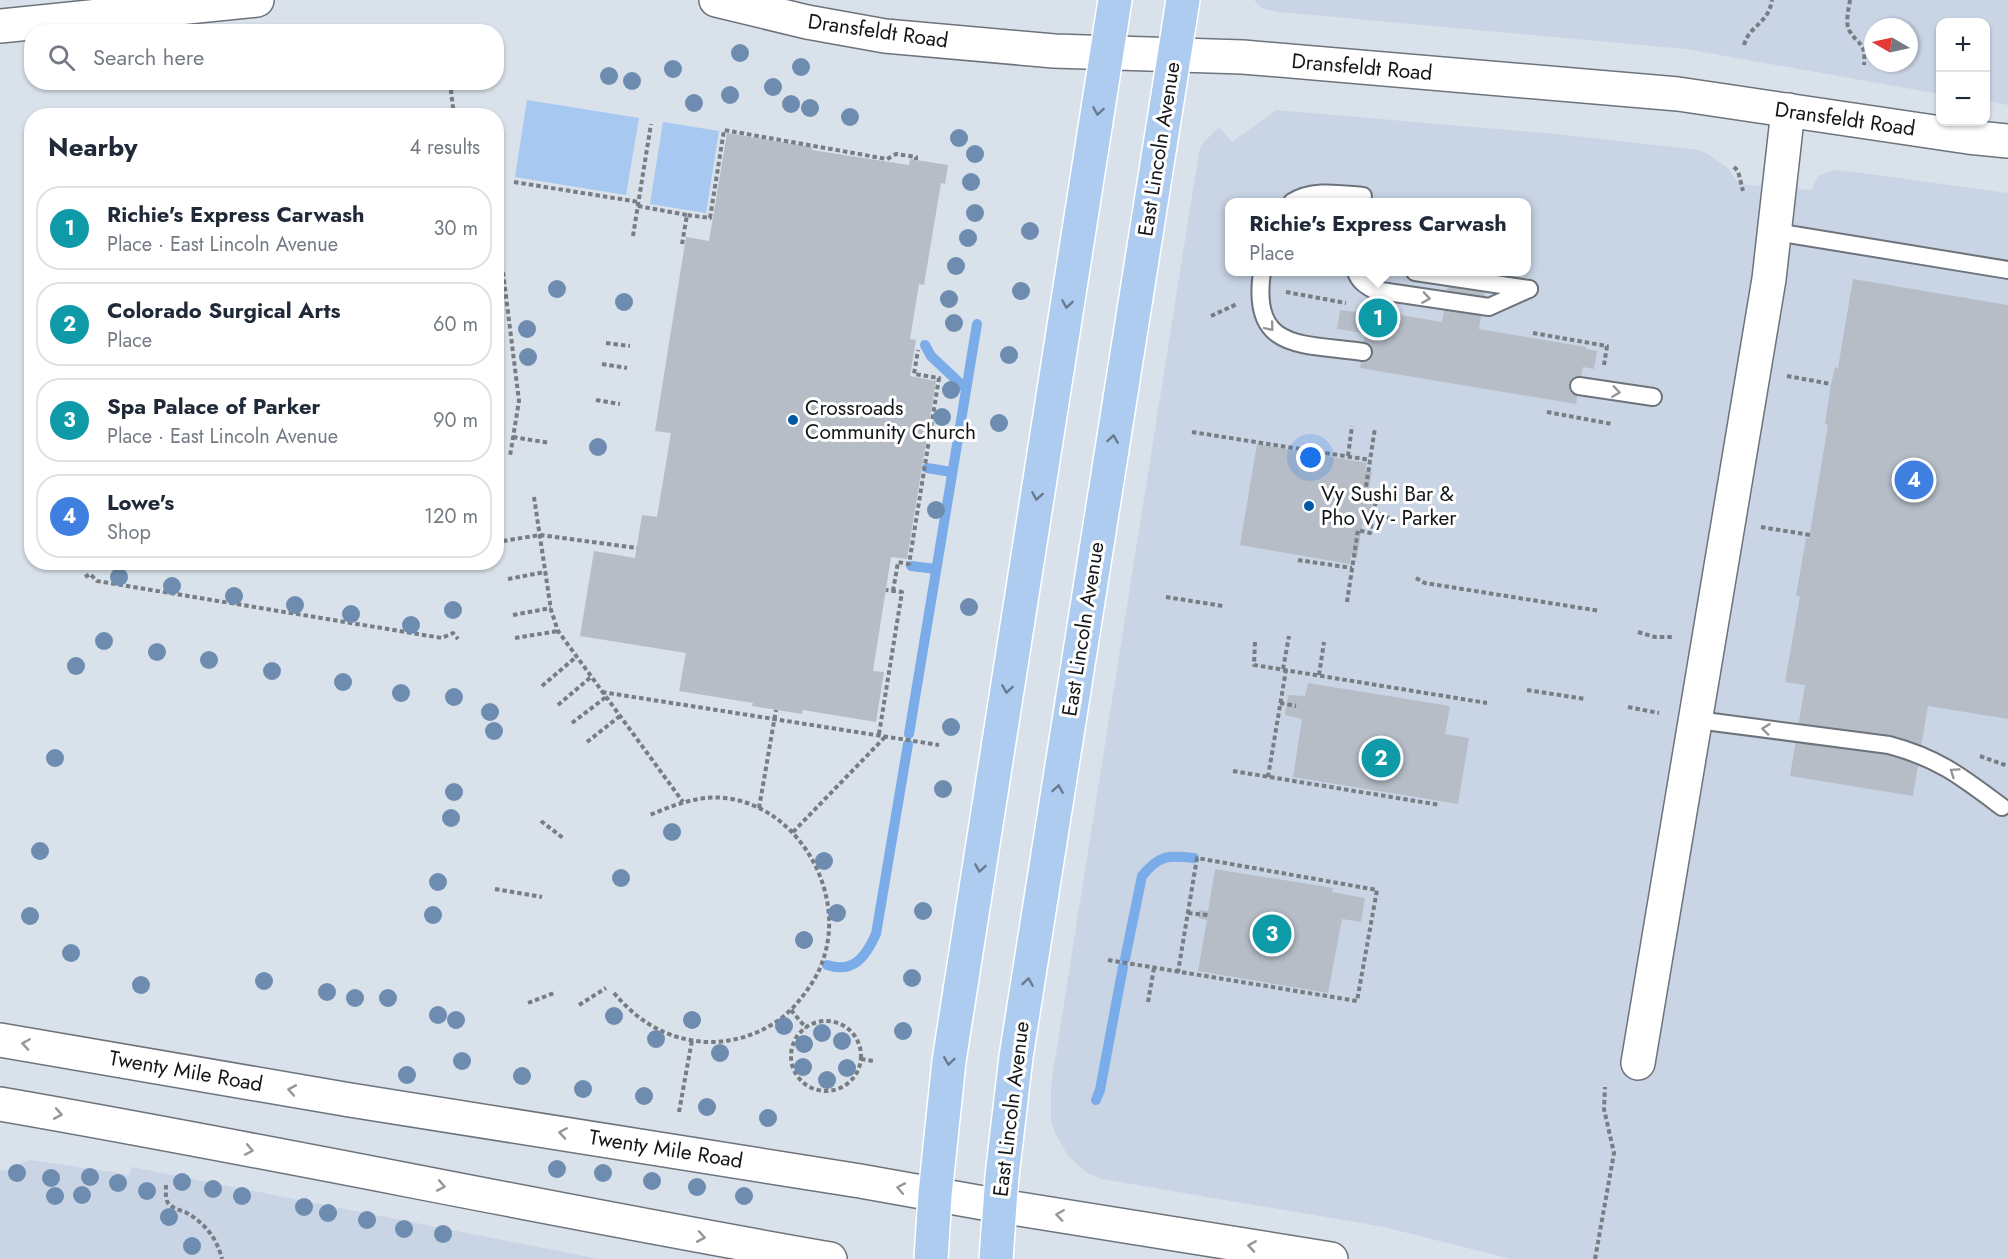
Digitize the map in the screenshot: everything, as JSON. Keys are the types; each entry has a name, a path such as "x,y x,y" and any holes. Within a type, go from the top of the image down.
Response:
{"main road":[{"path":"931,1259 935,1195 949,1061 1115,0"},
{"name":"East Lincoln Avenue","path":"996,1259 1016,1057 1183,0"}],"street":[{"path":"0,26 257,0"},
{"name":"Dransfeldt Road","path":"716,0 807,22 871,34 1045,50 1254,58 1666,93 2008,141"},
{"path":"1638,1063 1697,720 1776,232 1788,110"},
{"name":"Twenty Mile Road","path":"0,1040 350,1100 860,1180 1000,1206 1331,1259"},
{"path":"0,1104 364,1171 644,1227 830,1259"}],"lane":[{"path":"1300,198 1322,194 1354,198"},
{"path":"1776,232 2008,270"},
{"path":"1262,276 1260,305 1263,316 1274,333 1298,342 1363,352"},
{"path":"1357,276 1363,284 1374,290 1489,307 1529,289 1442,276"},
{"path":"1579,386 1653,397"},
{"path":"1697,720 1889,745 1928,757 1947,767 2002,807"}],"path":[{"path":"1744,45 1751,30 1769,14 1772,0"},
{"path":"1850,0 1848,25 1864,48"},
{"path":"451,90 453,108"},
{"path":"633,236 651,124"},
{"path":"514,182 710,218 724,130 887,159 896,154 916,157 916,160"},
{"path":"682,244 687,214"},
{"path":"504,287 519,401 510,456"},
{"path":"1276,291 1355,304"},
{"path":"1211,316 1245,301"},
{"path":"1533,333 1607,346 1603,375"},
{"path":"606,343 630,346"},
{"path":"893,591 898,562 909,564 939,378 914,374 918,350"},
{"path":"602,364 627,368"},
{"path":"1784,375 1832,384"},
{"path":"596,400 620,404"},
{"path":"1547,412 1612,424"},
{"path":"1348,456 1352,426"},
{"path":"1347,602 1358,530 1370,533 1377,495 1365,493 1375,428"},
{"path":"1192,432 1370,460"},
{"path":"513,436 550,443"},
{"path":"534,497 551,608 558,631 683,802"},
{"path":"1373,511 1392,519"},
{"path":"1758,526 1810,535"},
{"path":"504,541 540,535 637,548"},
{"path":"1298,560 1352,568"},
{"path":"508,579 545,572"},
{"path":"85,578 90,574 97,581 442,638 453,633 458,639"},
{"path":"1416,578 1425,583 1600,610"},
{"path":"879,734 902,592 886,590"},
{"path":"1166,597 1222,606"},
{"path":"513,615 551,608"},
{"path":"515,638 558,631"},
{"path":"1638,632 1655,637 1674,638"},
{"path":"1268,777 1288,636"},
{"path":"1256,642 1254,664 1487,703"},
{"path":"1319,675 1324,642"},
{"path":"542,686 576,657"},
{"path":"558,705 591,677"},
{"path":"1527,690 1585,699"},
{"path":"602,692 939,745"},
{"path":"572,723 606,697"},
{"path":"1280,703 1296,706"},
{"path":"1628,707 1659,713"},
{"path":"759,808 776,710"},
{"path":"587,742 620,716"},
{"path":"793,832 887,735"},
{"path":"1233,771 1440,805"},
{"path":"614,993 627,1008 650,1026 675,1037 717,1042 743,1037 773,1024 791,1011 820,969 826,950 829,927 828,901 822,884 803,844 780,821 759,808 724,798 683,802 650,815"},
{"path":"541,821 563,838"},
{"path":"1108,960 1178,972 1357,1001 1377,890 1197,858 1178,972"},
{"path":"495,889 542,897"},
{"path":"1188,913 1208,915"},
{"path":"1148,1002 1154,968"},
{"path":"579,1005 606,988"},
{"path":"528,1003 554,993"},
{"path":"791,1011 806,1028"},
{"path":"826,1021 840,1024 856,1039 861,1059 852,1079 840,1088 826,1091 806,1084 800,1079 793,1066 792,1052 796,1038 806,1028 826,1021"},
{"path":"679,1112 692,1040"},
{"path":"861,1059 873,1061"},
{"path":"1595,1259 1614,1153 1604,1108 1605,1087"},
{"path":"166,1185 169,1205 196,1219 207,1228 216,1242 222,1259"}],"shaded area":[{"path":"1254,0 2008,0 2008,105 1990,102 1990,18 1936,18 1936,93 1686,49 1263,9"},
{"path":"527,100 639,118 626,195 515,177"},
{"path":"1276,110 1556,134 1699,150 1728,168 1739,184 1811,190 1818,176 1839,170 2008,193 2008,1259 1511,1259 1384,1227 1102,1179 1086,1172 1068,1156 1051,1121 1051,1085 1199,152 1202,144 1219,127 1232,142"},
{"path":"663,122 719,131 706,213 650,204"},
{"path":"30,1160 129,1176 132,1167 599,1259 0,1259 0,1170 10,1171"}],"building":[{"name":"Crossroads Community Church","path":"727,133 812,147 812,150 909,165 910,159 948,165 945,184 941,183 924,285 919,284 910,339 916,340 910,376 936,381 907,559 891,557 873,671 884,672 876,722 803,710 802,714 752,706 753,703 679,691 686,653 580,636 594,551 635,558 642,515 657,517 671,433 655,431 686,237 709,241"},
{"path":"1449,276 1487,276 1479,329 1586,347 1586,349 1597,351 1594,369 1583,367 1576,404 1360,368 1365,333 1337,329 1340,310 1370,314 1370,310 1442,322"},
{"path":"1853,279 2008,305 2008,719 1928,706 1913,796 1790,776 1805,685 1785,682 1800,596 1796,596 1806,538 1809,539 1828,425 1825,424 1831,384 1835,367 1838,368"},
{"name":"Vy Sushi Bar & Pho Vy - Parker","path":"1257,444 1367,463 1365,471 1372,472 1367,501 1373,502 1371,515 1364,514 1357,558 1351,556 1350,564 1240,545"},
{"path":"1308,683 1450,706 1445,734 1469,738 1458,804 1293,777 1302,719 1285,715 1288,695 1305,696"},
{"path":"1215,869 1333,888 1332,892 1365,898 1361,922 1342,919 1328,993 1198,971 1207,920 1198,918 1199,910 1208,911"}],"waterway":[{"path":"909,734 977,324"},
{"path":"925,345 931,356 966,389"},
{"path":"927,468 952,472"},
{"path":"911,566 936,569"},
{"path":"827,965 836,967 852,965 863,956 876,934 908,744"},
{"path":"1125,959 1142,876 1159,860 1171,857 1194,858"},
{"path":"1096,1100 1100,1090 1123,967"}],"place":[{"name":"Richie's Express Carwash","path":"1378,318"},
{"name":"Crossroads Community Church","path":"793,420"},
{"name":"Lowe's","path":"1914,480"},
{"name":"Vy Sushi Bar & Pho Vy - Parker","path":"1309,506"},
{"name":"Colorado Surgical Arts","path":"1381,758"},
{"name":"Spa Palace of Parker","path":"1272,934"}]}
